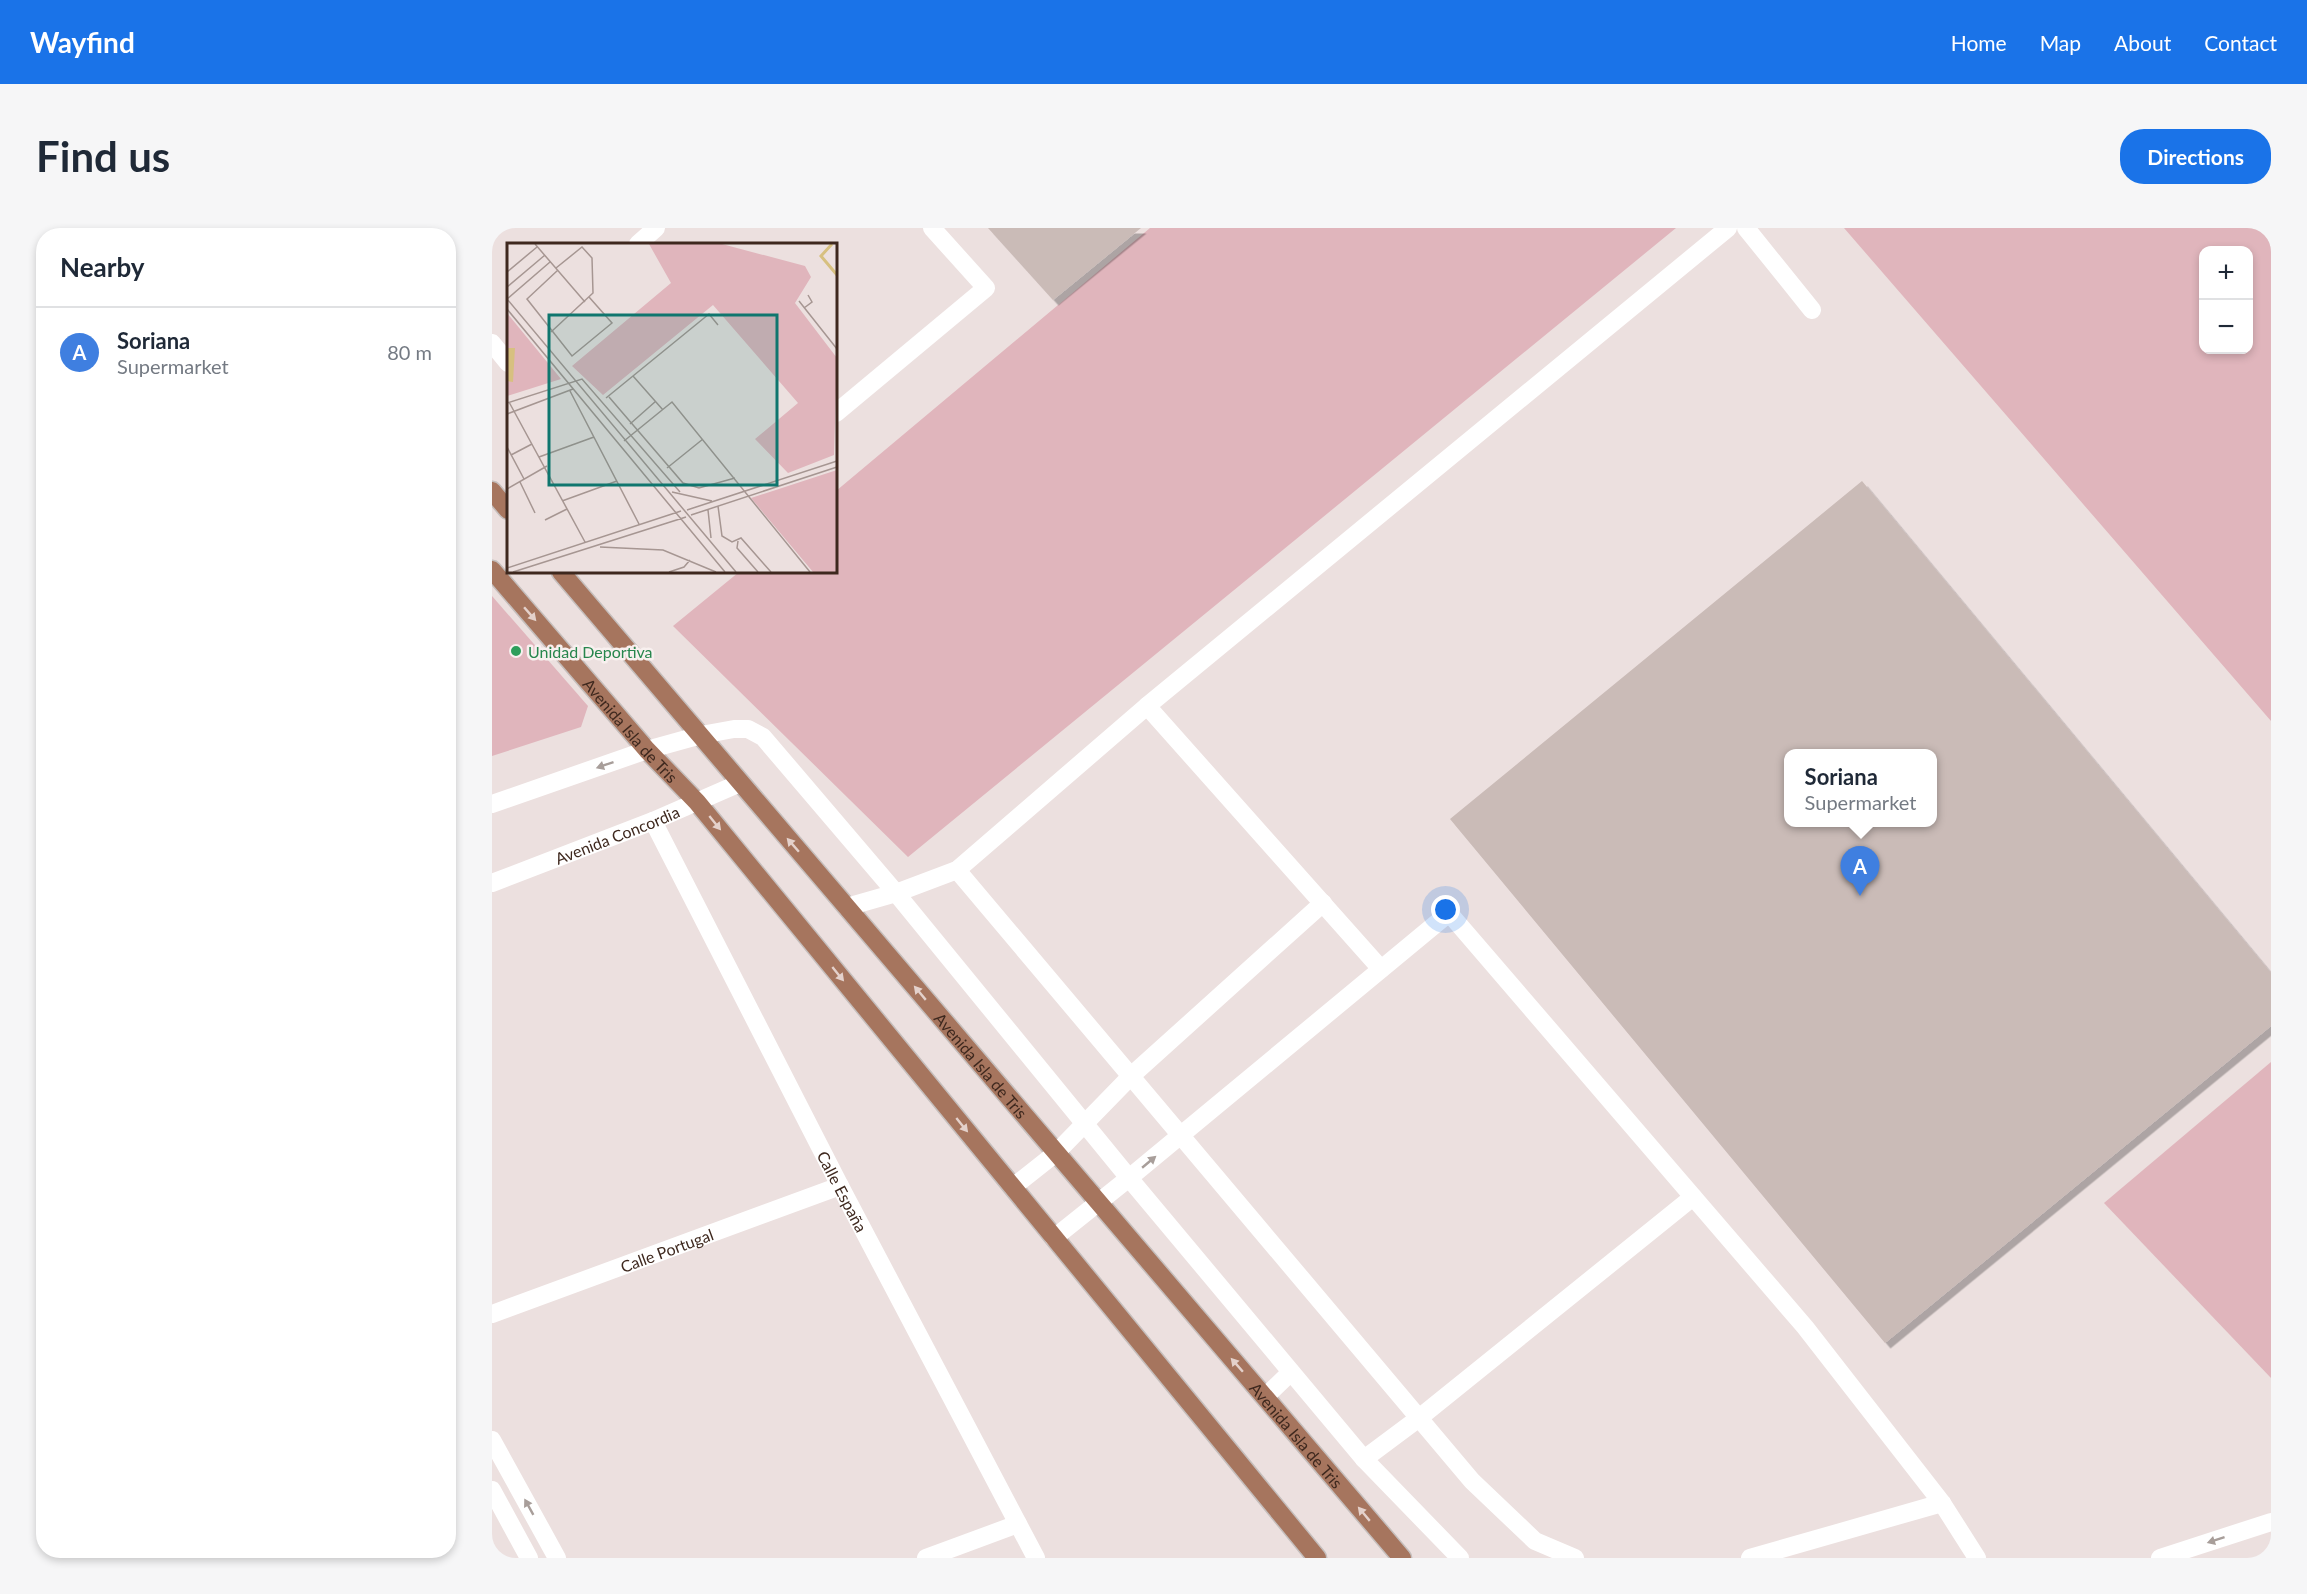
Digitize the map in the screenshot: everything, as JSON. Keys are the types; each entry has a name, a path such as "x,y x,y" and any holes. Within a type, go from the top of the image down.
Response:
{"main road":[{"path":"492,491 507,509"},
{"name":"Avenida Isla de Tris","path":"492,570 647,750 697,802 1317,1558"},
{"name":"Avenida Isla de Tris","path":"562,573 1402,1558"}],"street":[{"path":"639,243 656,228"},
{"path":"837,412 986,288 932,228"},
{"path":"847,907 957,870 1148,706 1728,228"},
{"path":"1746,228 1812,310"},
{"path":"492,343 507,360"},
{"path":"1148,706 1381,969"},
{"path":"492,804 647,750 701,735 748,729 763,737 897,892 1129,1178 1364,1459 1460,1558"},
{"name":"Avenida Concordia","path":"492,883 740,783"},
{"name":"Calle España","path":"652,820 840,1186 1036,1558"},
{"path":"957,870 1472,1481 1535,1541 1575,1558"},
{"path":"1013,1187 1056,1153 1131,1076 1323,903"},
{"path":"1054,1238 1449,913 1805,1327 1942,1503 1977,1558"},
{"name":"Calle Portugal","path":"492,1314 840,1186"},
{"path":"1364,1459 1419,1418 1693,1197"},
{"path":"1264,1397 1291,1372"},
{"path":"492,1440 557,1558"},
{"path":"492,1490 529,1558"},
{"path":"1750,1558 1942,1503"},
{"path":"2160,1558 2271,1522"},
{"path":"926,1558 1018,1524"}],"shaded area":[{"path":"1150,228 1676,228 908,857 673,626 738,573 837,573 837,490"},
{"path":"1844,228 2271,228 2271,721"},
{"name":"Unidad Deportiva","path":"492,596 588,706 581,727 492,756"},
{"path":"2271,1062 2271,1378 2104,1203"}],"building":[{"path":"988,228 1141,228 1053,300"},
{"path":"1862,481 2271,973 2271,1026 1885,1343 1450,819"}],"place":[{"name":"Unidad Deportiva","path":"516,651"},
{"name":"Soriana","path":"1860,896"}]}
